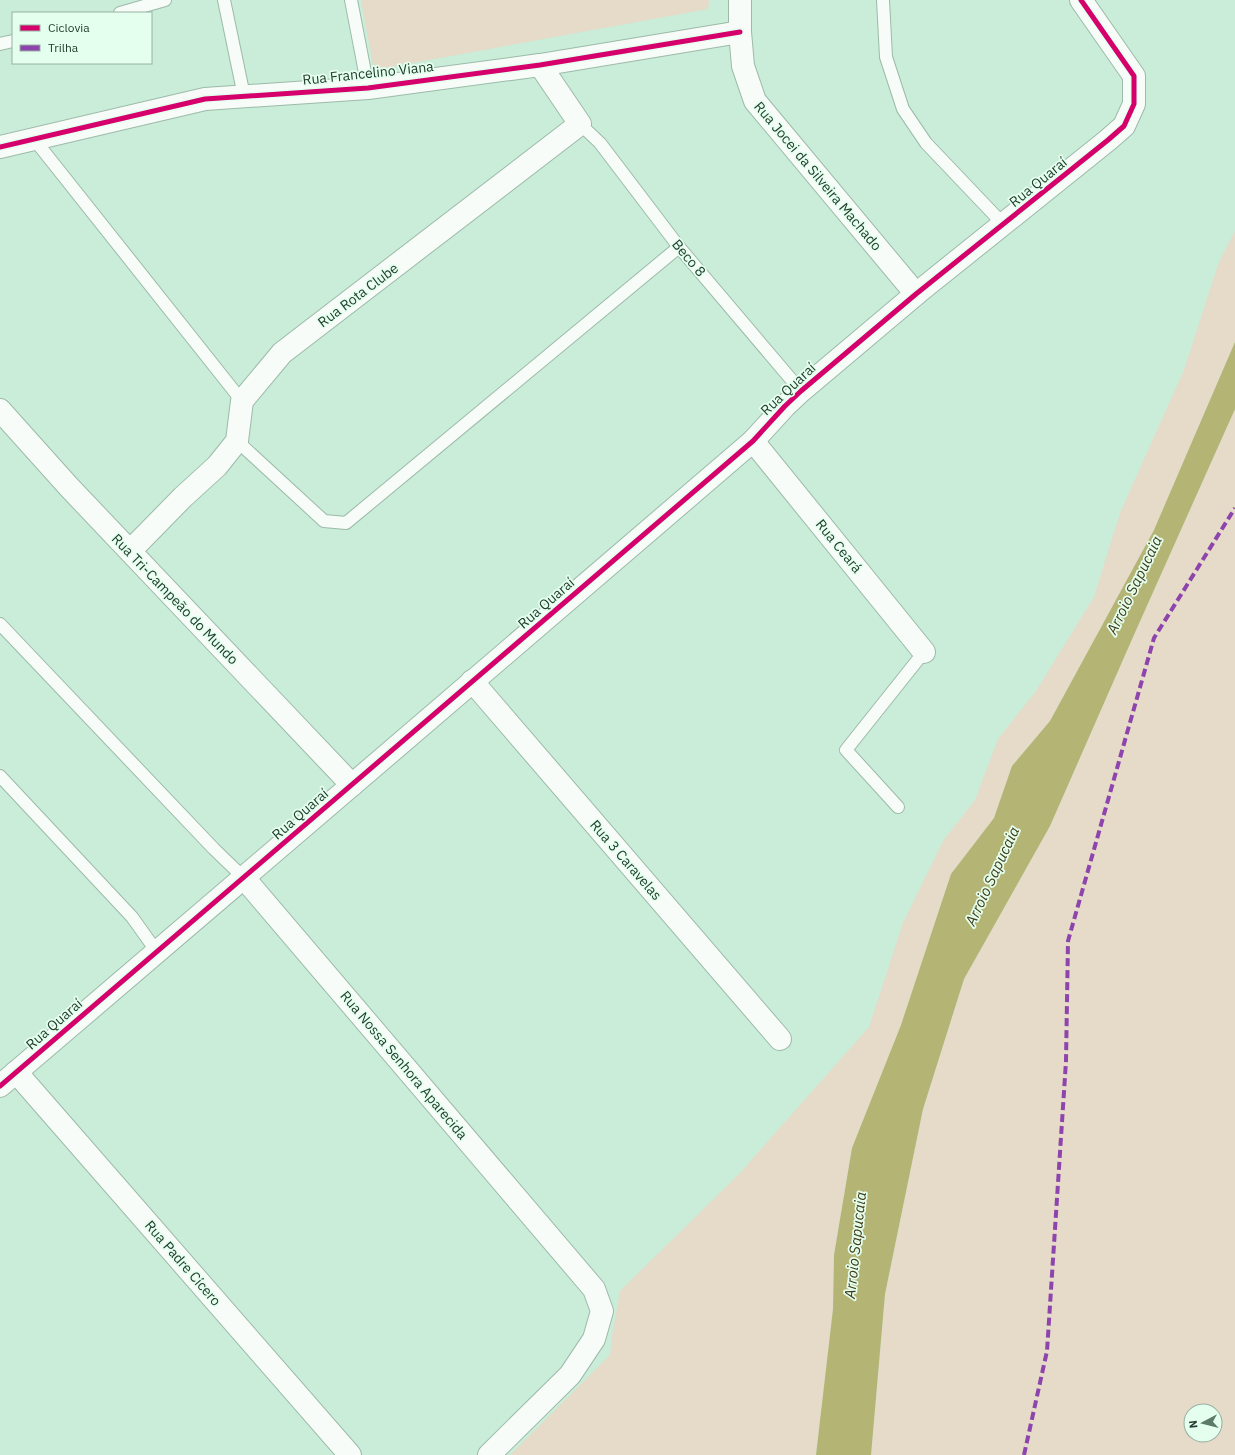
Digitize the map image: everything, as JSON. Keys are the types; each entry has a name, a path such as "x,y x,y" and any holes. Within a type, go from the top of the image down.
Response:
{"street":[{"name":"Rua Jocei da Silveira Machado","path":"740,0 740,32 743,66 754,101 916,294"},
{"name":"Rua Quaraí","path":"0,1086 753,441 801,390 916,294 1004,225 1124,126 1134,104 1134,76 1081,0"},
{"name":"Rua Francelino Viana","path":"0,147 205,99 368,88 540,65 740,32"},
{"path":"540,65 580,124"},
{"name":"Rua Rota Clube","path":"242,402 282,353 580,124"},
{"path":"130,552 183,497 217,466 237,441 242,402"},
{"name":"Rua Tri-Campeão do Mundo","path":"0,410 130,552 352,785"},
{"name":"Rua Ceará","path":"753,441 918,648"},
{"name":"Rua 3 Caravelas","path":"472,681 780,1039"},
{"name":"Rua Nossa Senhora Aparecida","path":"244,878 594,1289 602,1312 594,1339 570,1375 489,1455"},
{"name":"Rua Padre Cícero","path":"16,1072 350,1455"}],"lane":[{"path":"123,12 165,0"},
{"path":"224,0 244,96"},
{"path":"351,0 368,88"},
{"path":"883,0 886,57 903,110 926,143 1004,225"},
{"path":"0,44 12,41"},
{"name":"Beco 8","path":"580,124 600,143 678,246 801,390"},
{"path":"34,138 242,402"},
{"path":"237,441 324,521 346,523 678,246"},
{"path":"0,624 208,844 244,878"},
{"path":"898,806 846,750 918,648"},
{"path":"0,776 132,917 157,952"}],"shaded area":[{"path":"361,0 709,0 708,9 374,70"},
{"path":"1235,231 1235,342 1154,530 1050,721 1012,766 994,818 951,874 901,1025 852,1148 834,1255 833,1309 816,1455 510,1455 610,1355 620,1291 739,1174 869,1027 903,923 943,841 975,800 998,739 1036,691 1094,597 1120,513 1184,370 1219,262"},
{"path":"1235,409 1235,1455 871,1455 885,1294 923,1109 964,979 1050,826"}],"water":[{"name":"Arroio Sapucaia","path":"1235,342 1235,409 1050,826 964,979 923,1109 885,1294 871,1455 816,1455 833,1309 834,1255 852,1148 901,1025 951,874 994,818 1012,766 1050,721 1154,530"}],"marked path":[{"path":"1024,1455 1047,1351 1066,1061 1068,941 1154,638 1235,508"}],"cycle path":[{"path":"0,1086 753,441 801,391 916,294 1124,126 1134,104 1134,76 1081,0"},
{"path":"0,147 205,99 368,88 540,65 740,32"}]}
